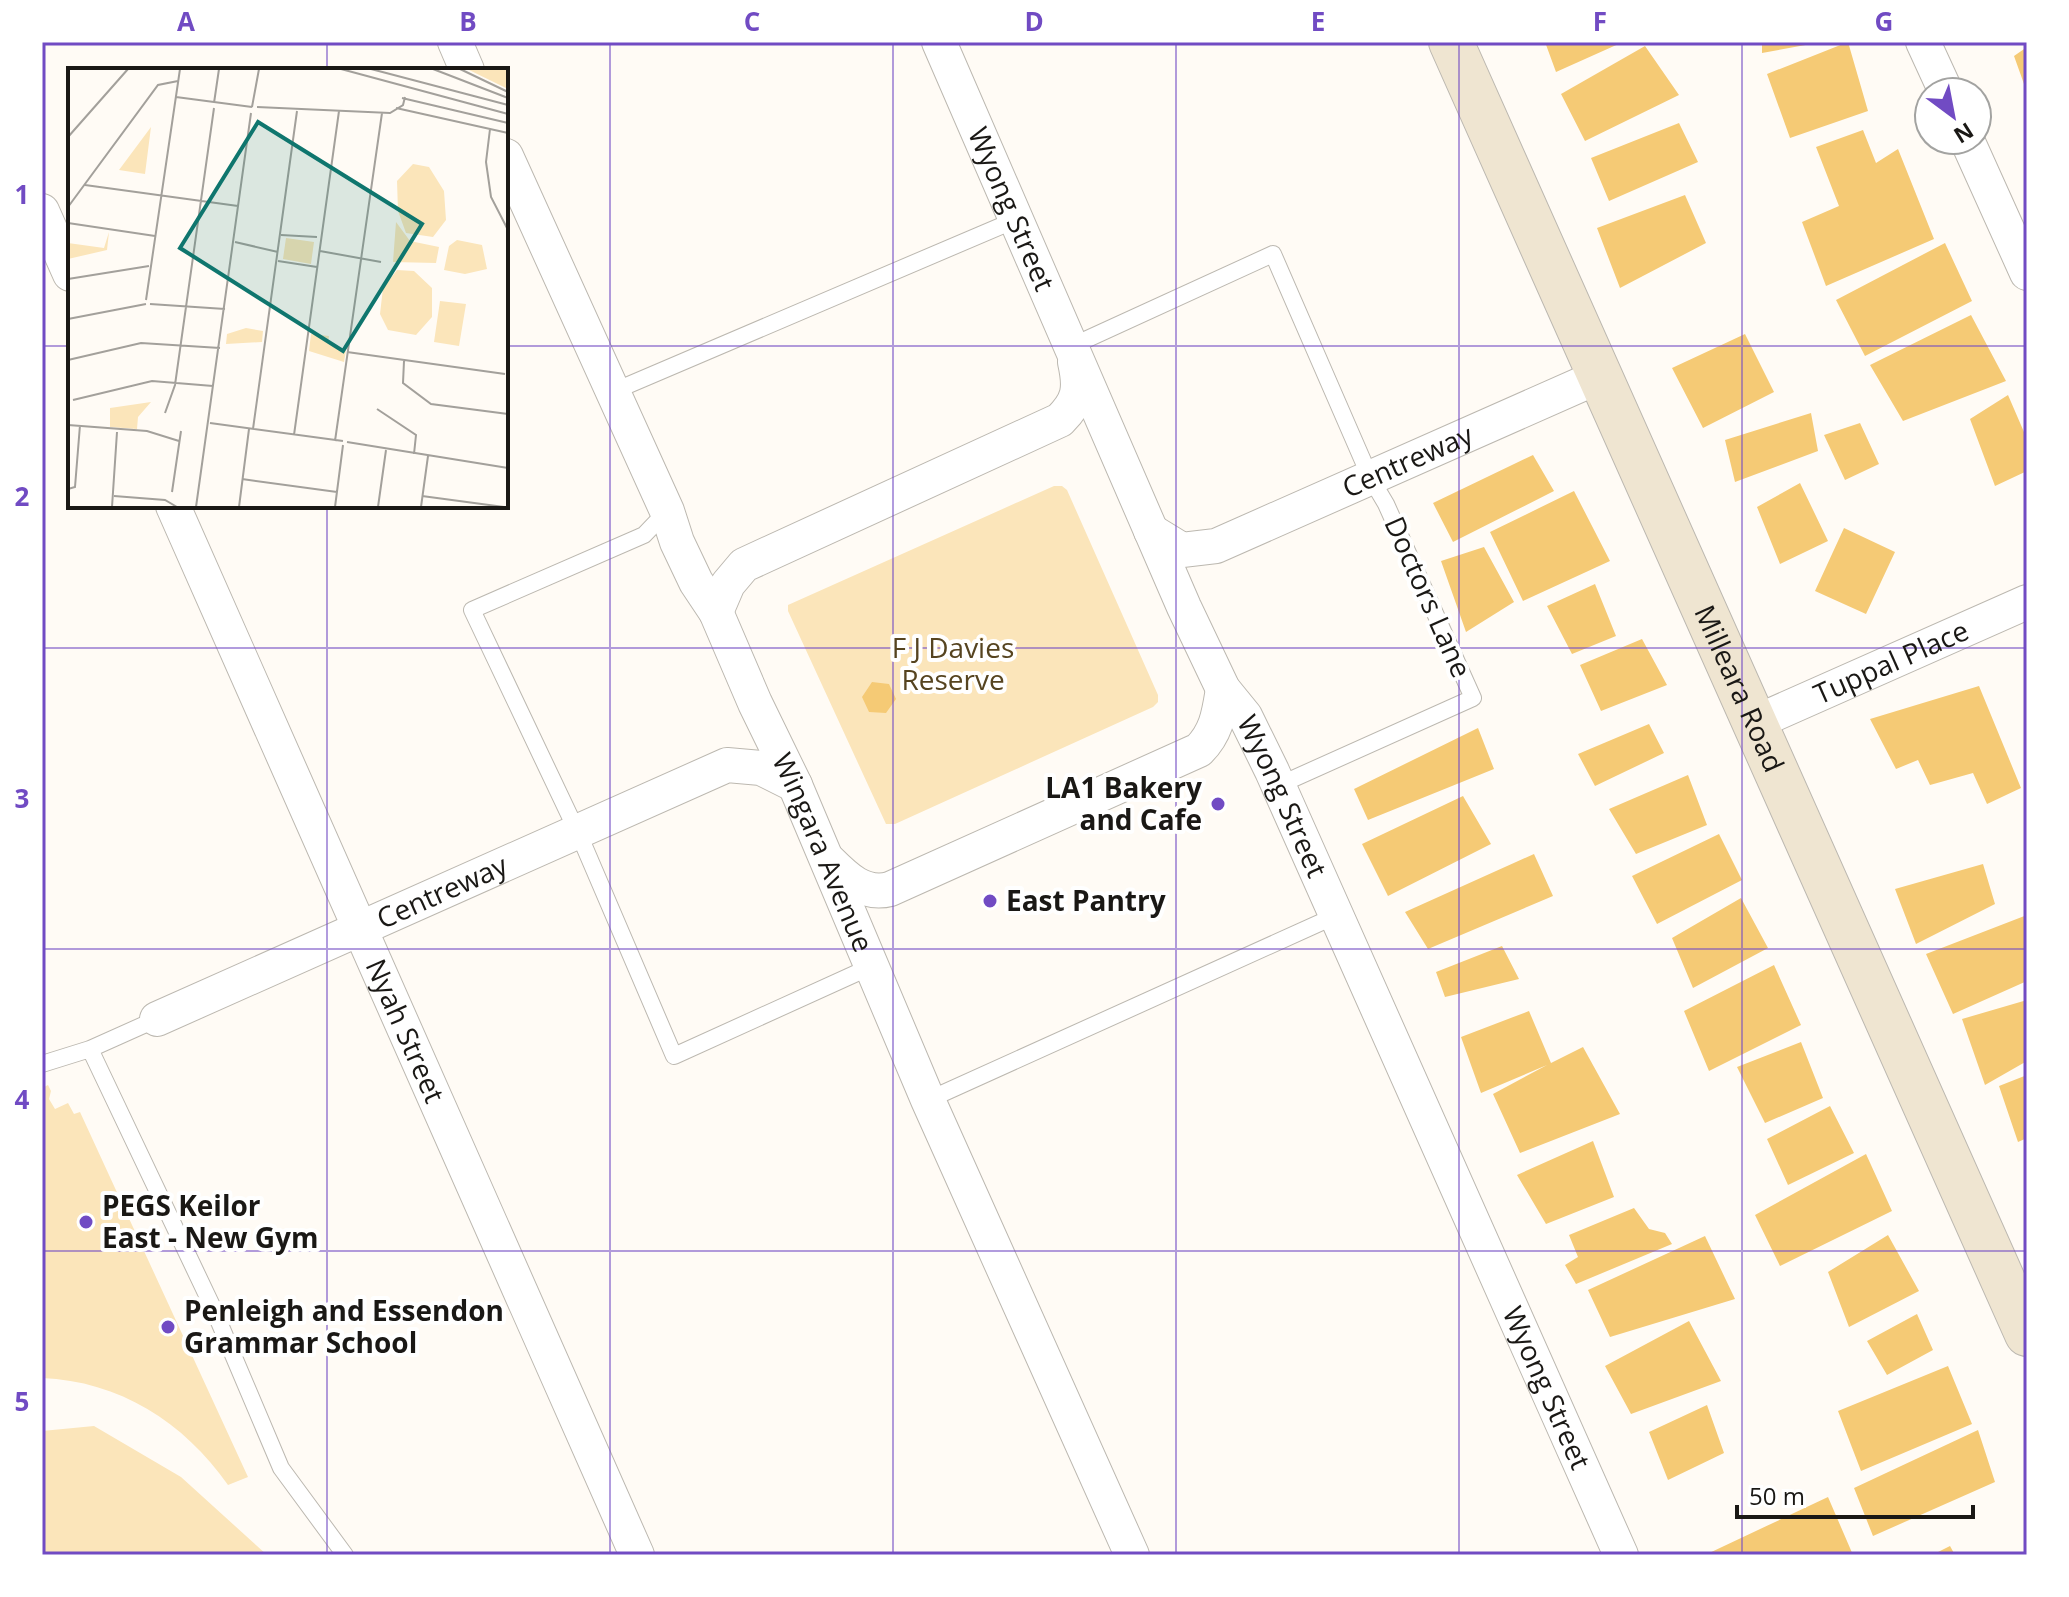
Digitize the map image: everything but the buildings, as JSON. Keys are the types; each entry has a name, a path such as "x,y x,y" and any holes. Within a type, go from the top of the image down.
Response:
{"main road":[{"name":"Milleara Road","path":"1451,42 2027,1334"}],"street":[{"path":"455,42 466,68"},
{"name":"Wyong Street","path":"939,42 1184,607 1223,689 1245,716 1621,1555"},
{"path":"1923,42 1939,76"},
{"path":"1974,156 2027,273"},
{"name":"Wingara Avenue","path":"508,160 667,511 677,542 696,582 716,612 795,785 928,1100 1132,1555"},
{"path":"42,211 68,270"},
{"path":"716,612 728,584 744,565 1060,420 1070,410 1080,383 1072,346"},
{"name":"Centreway","path":"1151,531 1182,550 1216,546 1600,376"},
{"path":"1045,429 1063,424 1080,426 1113,446"},
{"name":"Nyah Street","path":"174,508 637,1555"},
{"path":"667,511 692,545 716,559 744,565"},
{"name":"Centreway","path":"1184,607 1193,573 1216,546"},
{"name":"Tuppal Place","path":"1754,723 2027,602"},
{"path":"829,861 861,888 881,892 1199,750 1217,726 1223,689"},
{"path":"755,703 744,739 727,765 761,768 795,785"},
{"path":"1199,750 1229,751 1249,761 1277,786"},
{"name":"Centreway","path":"157,1019 727,765"},
{"path":"870,967 872,911 881,892"}],"lane":[{"path":"612,392 1015,220"},
{"path":"1072,346 1273,254 1370,477"},
{"name":"Doctors Lane","path":"1277,786 1473,698 1386,504 1370,477"},
{"path":"667,511 644,535 472,610 578,832 674,1056 870,967"},
{"path":"928,1100 1335,916"},
{"path":"42,1064 90,1049 157,1019"},
{"path":"90,1049 214,1310 281,1468 345,1555"}],"green space":[{"name":"F J Davies Reserve","path":"1054,486 1067,490 1158,695 1158,702 1153,707 895,824 886,824 788,611 788,605"},
{"name":"PEGS Keilor East - New Gym","path":"48,1085 51,1091 49,1099 55,1109 68,1103 74,1114 80,1112 248,1477 228,1485 211,1462 170,1424 123,1397 97,1387 42,1378 42,1088"},
{"path":"94,1426 181,1477 267,1555 42,1555 42,1431"}],"place":[{"name":"LA1 Bakery and Cafe","path":"1218,804"},
{"name":"East Pantry","path":"990,901"},
{"name":"PEGS Keilor East - New Gym","path":"86,1222"},
{"name":"Penleigh and Essendon Grammar School","path":"168,1327"}]}
